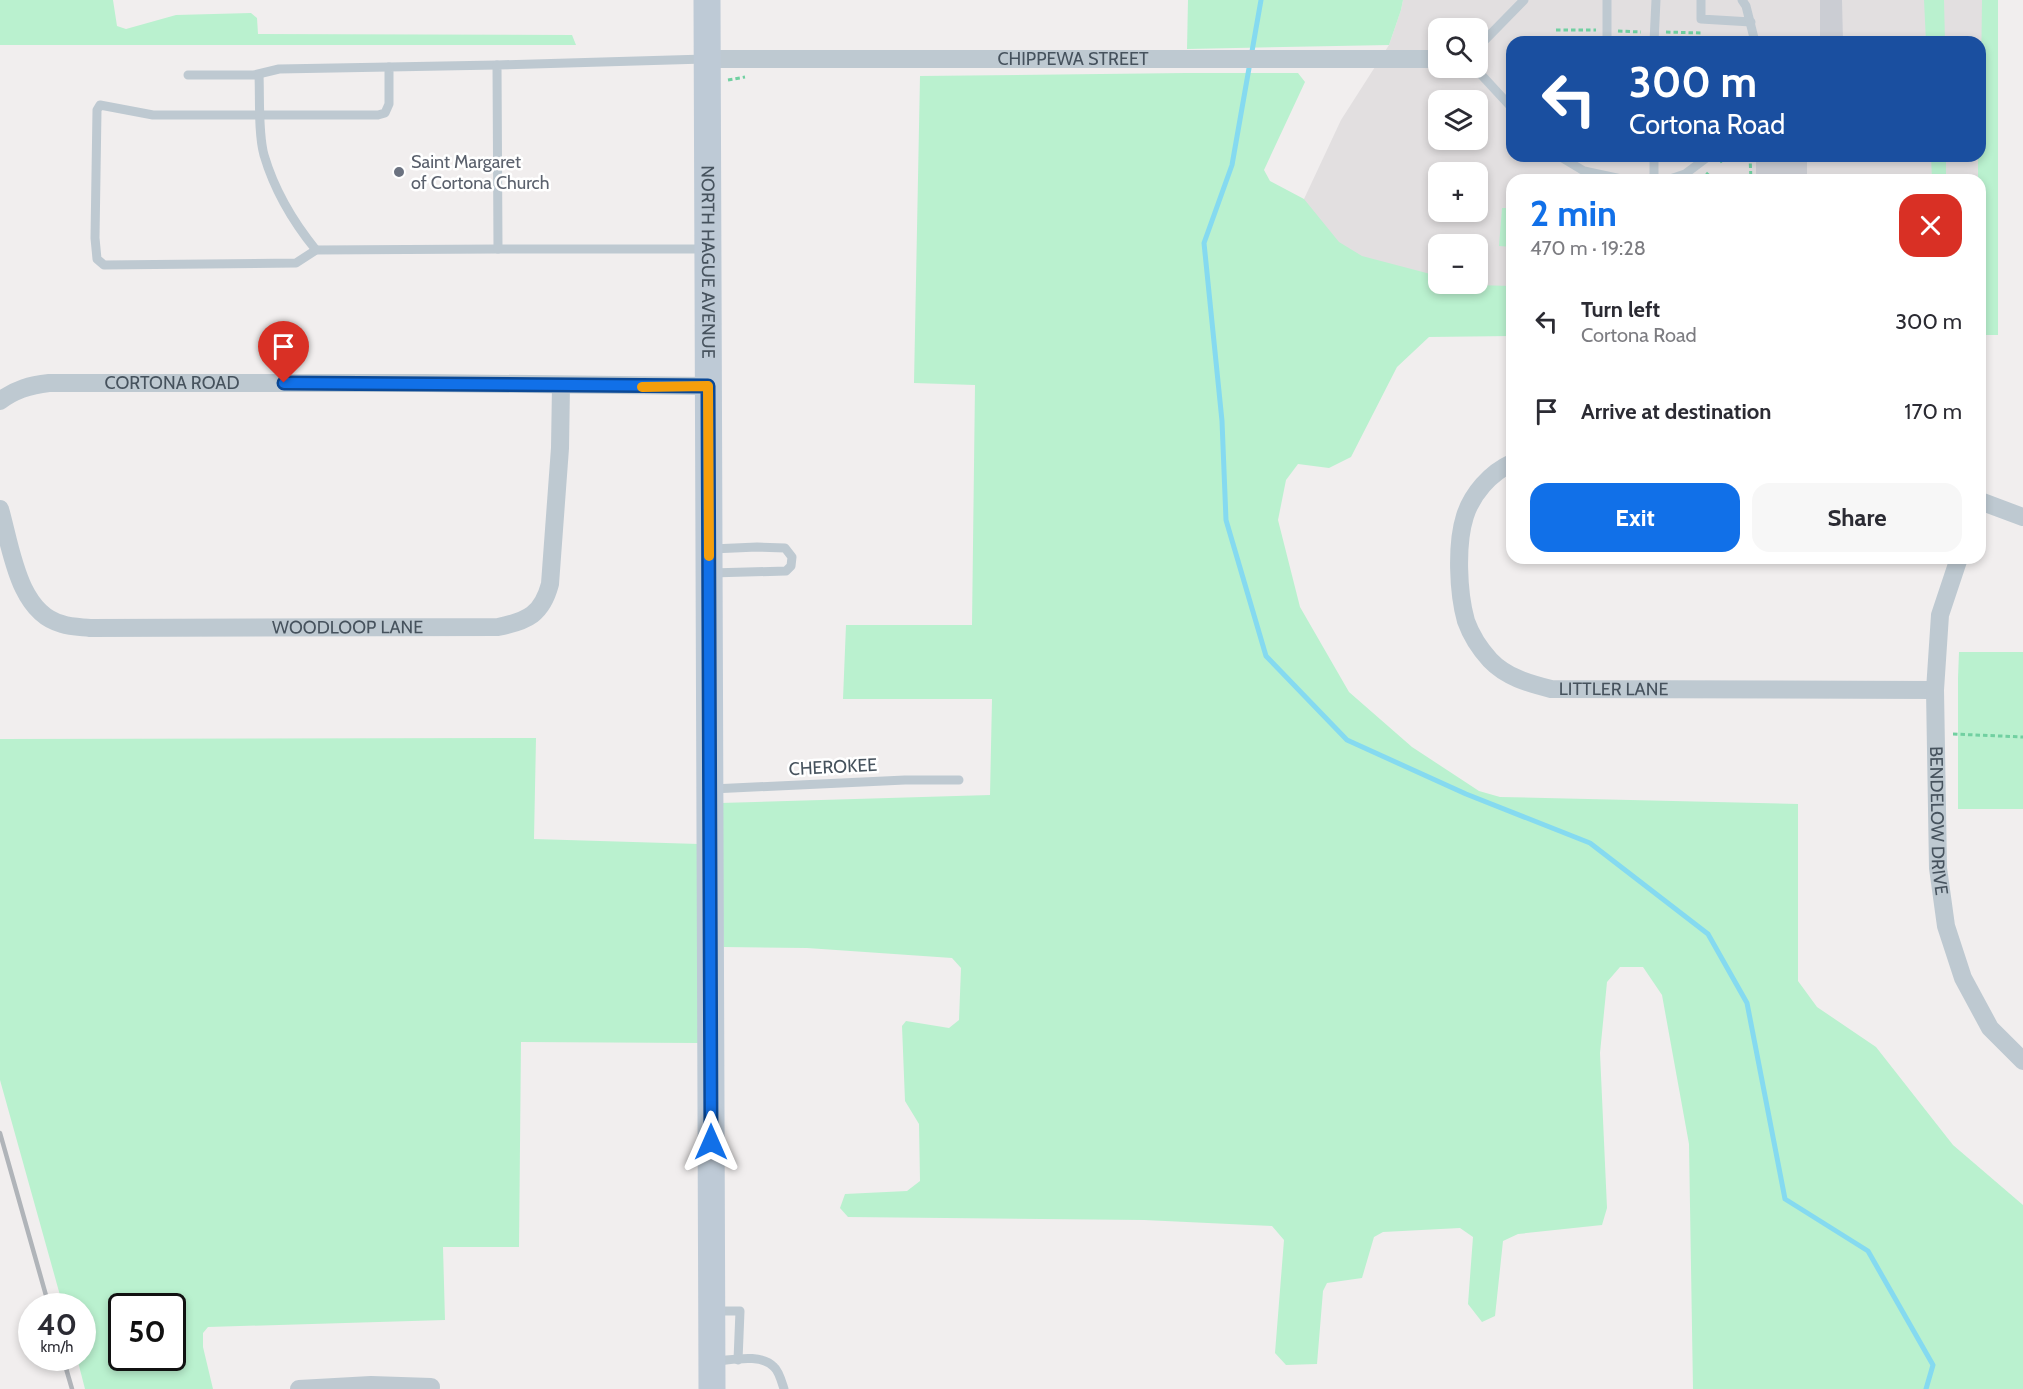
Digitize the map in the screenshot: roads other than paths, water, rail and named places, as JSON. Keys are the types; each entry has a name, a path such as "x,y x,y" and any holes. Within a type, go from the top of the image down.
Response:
{"main road":[{"name":"NORTH HAGUE AVENUE","path":"707,0 712,1389"}],"street":[{"name":"CHIPPEWA STREET","path":"708,59 1428,60"},
{"name":"CORTONA ROAD","path":"0,401 15,391 49,383 708,386"},
{"name":"WOODLOOP LANE","path":"0,509 22,586 29,602 39,613 62,624 90,628 498,627 513,624 537,611 546,597 550,584 560,448 561,386"},
{"name":"LITTLER LANE","path":"1506,465 1485,482 1474,498 1465,517 1460,561 1461,597 1466,621 1475,640 1490,660 1507,674 1551,689 1935,690"},
{"path":"1986,506 2023,517"},
{"name":"BENDELOW DRIVE","path":"1957,564 1940,615 1935,690 1938,868 1946,926 1963,978 1990,1028 2023,1061"},
{"path":"299,1389 431,1387"}],"lane":[{"path":"1488,37 1524,0"},
{"path":"1607,0 1607,36"},
{"path":"1654,36 1656,0"},
{"path":"1701,0 1701,19 1751,22"},
{"path":"1742,0 1746,6 1754,36"},
{"path":"188,75 259,75 279,69 708,59"},
{"path":"497,65 498,249"},
{"path":"389,67 389,104 385,113 378,116 153,115 100,105 97,110 94,238 97,259 104,265 279,264 296,263 316,250 708,249"},
{"path":"259,75 264,154 283,200 316,250"},
{"path":"1484,78 1506,102"},
{"path":"1569,162 1584,171 1598,174"},
{"path":"1684,174 1701,162"},
{"path":"757,547 785,548 792,557 791,566 786,571 709,561 757,547"},
{"name":"CHEROKEE","path":"710,790 905,780 959,780"},
{"path":"711,1311 740,1311 738,1360"},
{"path":"712,1362 764,1361 774,1367 784,1389"}],"waterway":[{"path":"1261,0 1232,165 1204,243 1222,421 1226,520 1266,656 1347,740 1466,794 1590,843 1708,934 1747,1003 1785,1199 1868,1251 1933,1365 1926,1389"}],"railway":[{"path":"0,1133 45,1293"},
{"path":"67,1371 72,1389"}],"place":[{"name":"Saint Margaret of Cortona Church","path":"399,172"}]}
